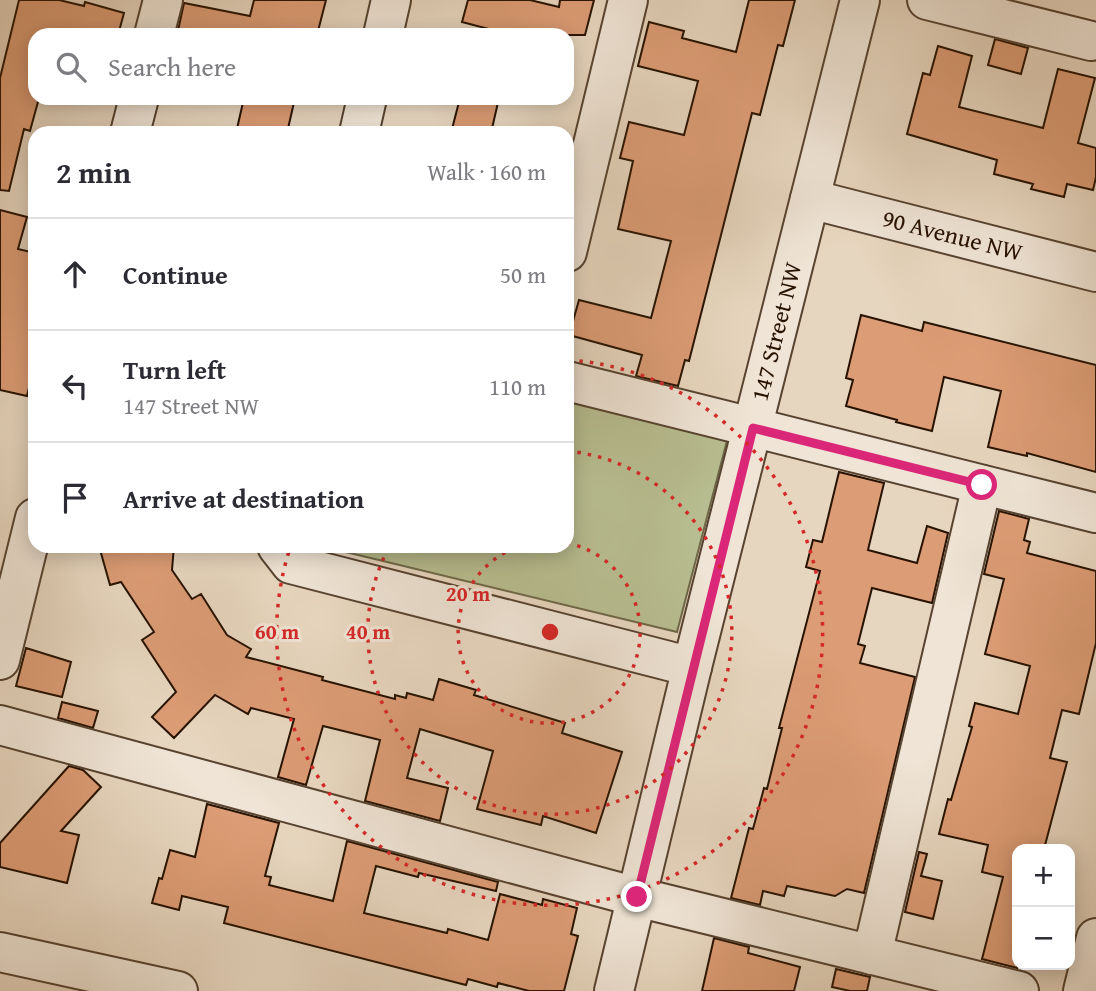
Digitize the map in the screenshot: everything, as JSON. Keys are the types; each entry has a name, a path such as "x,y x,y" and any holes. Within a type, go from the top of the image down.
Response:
{"street":[{"path":"156,28 163,0"},
{"path":"385,28 391,0"},
{"path":"574,223 628,0"},
{"name":"147 Street NW","path":"614,991 692,667 860,0"},
{"path":"927,0 1094,34"},
{"path":"132,126 137,105"},
{"path":"361,126 365,105"},
{"name":"90 Avenue NW","path":"810,199 1096,272"},
{"path":"574,383 1096,513"},
{"path":"872,955 982,485"},
{"path":"0,660 28,546"},
{"path":"282,553 291,564 692,667"},
{"path":"0,725 637,897 1019,991"},
{"path":"1083,991 1096,938"},
{"path":"0,952 168,990"}],"green space":[{"path":"574,398 728,437 677,632 350,553 574,553"}],"building":[{"path":"19,0 59,0 84,6 85,2 124,13 120,28 28,28 28,105 37,105 31,126 28,126 28,130 24,129 9,191 0,190 0,78"},
{"path":"254,0 326,0 319,28 179,28 184,3 250,16"},
{"path":"468,0 530,0 559,7 560,0 594,0 585,35 574,35 574,28 485,28 462,22"},
{"path":"749,0 795,0 783,46 778,45 760,115 752,113 689,361 685,360 678,386 636,376 642,355 574,336 574,318 579,300 651,318 671,241 618,229 633,161 620,158 629,122 684,135 698,81 638,66 649,22 684,31 682,38 736,52"},
{"path":"995,39 1028,48 1021,74 988,65"},
{"path":"938,46 972,56 959,107 1043,128 1058,69 1095,78 1078,143 1096,148 1093,190 1067,184 1064,197 1031,189 1033,184 994,174 997,160 907,134 923,73 930,75"},
{"path":"242,105 293,105 289,126 238,126"},
{"path":"458,105 497,105 493,126 453,126"},
{"path":"0,210 27,217 18,249 28,251 28,392 27,396 0,390"},
{"path":"861,315 922,331 924,322 1096,365 1096,472 1027,453 1027,456 988,447 1001,391 944,377 932,431 846,406 853,380 846,378"},
{"path":"839,472 884,483 868,550 917,563 927,526 948,533 932,603 872,588 858,644 865,646 860,663 915,677 864,893 847,889 835,896 787,886 784,896 763,891 760,905 731,898 749,828 753,829 764,788 767,789 782,728 779,728 820,571 806,567 813,540 822,542"},
{"path":"999,511 1029,519 1024,540 1030,542 1027,553 1096,571 1096,643 1079,714 1062,710 1050,758 1067,762 1045,844 1012,844 1012,967 982,959 1003,877 982,872 988,845 939,834 972,727 969,726 975,703 1018,714 1030,666 985,654 1004,579 984,574"},
{"path":"101,553 173,553 172,570 192,599 201,594 227,635 251,649 246,657 395,699 395,695 406,698 407,693 433,700 439,679 476,690 474,695 565,723 562,733 622,752 596,833 543,816 541,825 477,809 493,751 420,729 407,778 448,788 440,821 365,801 380,740 323,726 306,785 278,777 294,719 251,708 248,714 215,695 174,738 152,717 176,692 142,640 154,632 121,582 110,585"},
{"path":"26,648 71,662 62,697 16,686"},
{"path":"62,702 98,711 93,728 58,718"},
{"path":"69,766 83,770 101,787 61,831 79,835 67,883 0,867 0,843"},
{"path":"207,804 279,823 265,876 271,877 269,885 333,901 347,841 498,882 496,891 419,873 418,877 376,866 364,913 447,933 448,929 488,940 500,894 542,905 543,899 577,908 571,934 578,936 564,991 529,991 498,983 497,987 468,979 466,985 224,923 228,907 182,896 179,910 152,903 170,850 195,857"},
{"path":"919,852 927,854 921,876 942,881 933,919 905,912"},
{"path":"714,938 749,947 748,953 800,967 794,991 702,991"},
{"path":"836,969 870,977 867,991 832,987"}],"route":[{"path":"637,897 753,428 982,485"}]}
